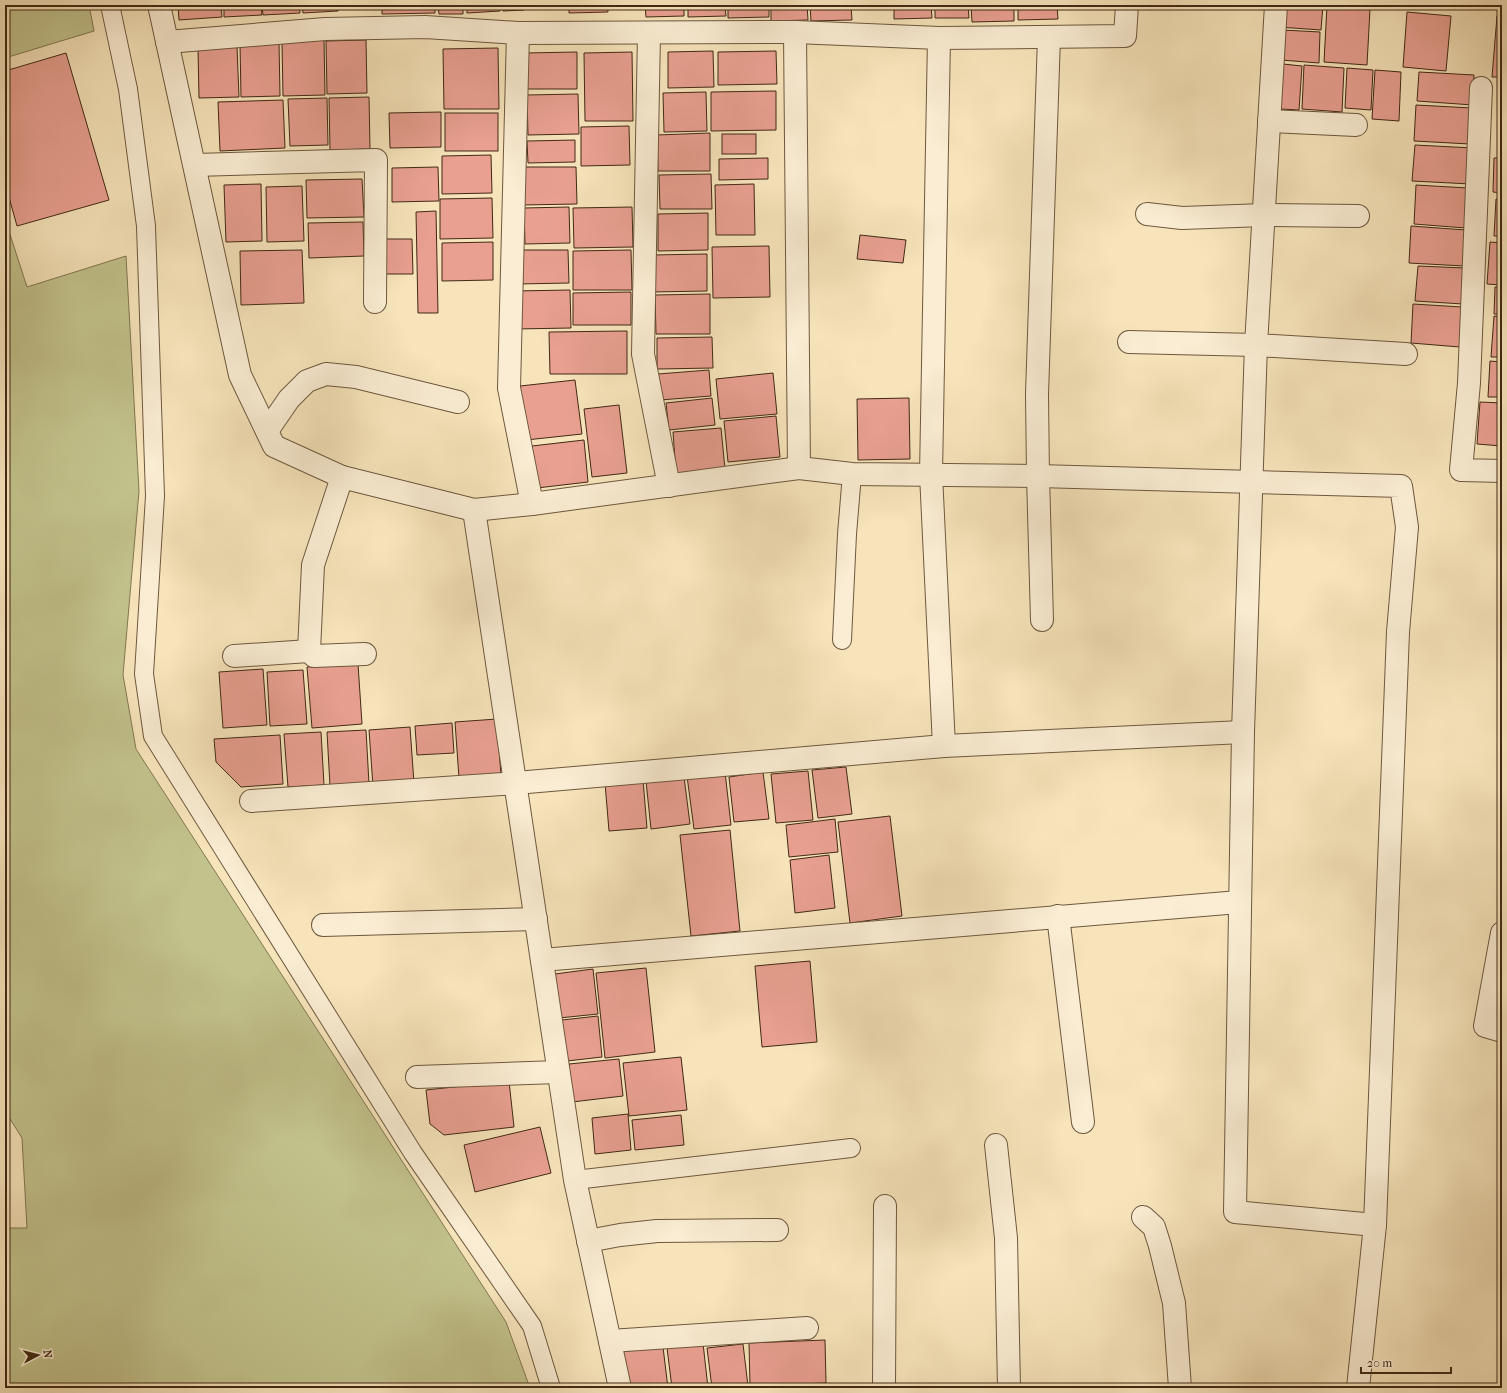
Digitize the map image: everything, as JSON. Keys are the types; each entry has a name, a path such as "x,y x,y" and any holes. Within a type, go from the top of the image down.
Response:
{"street":[{"path":"160,5 240,375 274,446 342,477 474,510 532,504 799,468 852,474 1038,476 1401,486 1406,527 1398,632 1375,1225 1358,1388"},
{"path":"167,42 325,28 425,26 518,33 649,34 795,32 939,38 1125,36 1127,5"},
{"path":"1276,5 1256,345 1242,732 1235,1212 1375,1225"},
{"path":"795,32 799,468"},
{"path":"518,33 510,388 532,504"},
{"path":"649,34 642,354 669,486"},
{"path":"1042,620 1037,394 1049,37"},
{"path":"939,38 931,474 944,746"},
{"path":"1481,88 1469,383 1461,470 1502,471"},
{"path":"1269,121 1356,125"},
{"path":"194,165 376,160 375,302"},
{"path":"1147,214 1182,218 1264,215 1358,216"},
{"path":"1129,342 1256,345 1406,354"},
{"path":"267,430 289,399 307,381 326,374 356,378 458,402"},
{"path":"342,477 313,565 309,650 314,656 365,654"},
{"path":"474,510 575,1180 620,1388"},
{"path":"234,656 309,650"},
{"path":"251,801 516,783 944,746 1242,732"},
{"path":"542,960 1239,902"},
{"path":"1058,916 1083,1122"},
{"path":"323,925 536,919"},
{"path":"1502,933 1485,1026 1502,1031"},
{"path":"417,1077 558,1072"},
{"path":"996,1144 1006,1238 1009,1388"},
{"path":"884,1388 885,1206"},
{"path":"1143,1217 1154,1228 1174,1303 1180,1388"},
{"path":"588,1241 620,1235 657,1231 777,1230"},
{"path":"610,1341 807,1328"}],"lane":[{"path":"110,5 128,89 146,226 155,496 144,674 153,736 413,1153 532,1326 552,1388"},
{"path":"842,640 847,534 852,474"},
{"path":"575,1180 851,1148"}],"green space":[{"path":"5,5 89,5 94,31 5,58"},
{"path":"5,219 27,287 126,256 139,491 123,675 136,749 506,1322 530,1388 5,1388 5,1228 27,1228 22,1138 5,1111"}],"building":[{"path":"178,5 221,5 222,17 179,20"},
{"path":"224,5 261,5 262,15 224,17"},
{"path":"262,5 299,5 300,13 263,15"},
{"path":"302,5 338,5 338,11 303,13"},
{"path":"341,5 378,5 378,7 341,9"},
{"path":"382,5 435,5 435,13 382,14"},
{"path":"438,5 463,5 463,14 439,14"},
{"path":"467,5 500,5 500,11 467,13"},
{"path":"502,5 524,5 524,10 503,11"},
{"path":"569,5 607,5 608,12 569,13"},
{"path":"613,5 644,5 644,8 613,8"},
{"path":"645,5 684,5 684,16 646,17"},
{"path":"688,5 725,5 726,16 688,17"},
{"path":"728,5 769,5 769,17 728,18"},
{"path":"771,5 807,5 808,20 771,21"},
{"path":"810,5 851,5 852,20 811,21"},
{"path":"894,5 931,5 932,18 894,19"},
{"path":"935,5 968,5 969,18 935,18"},
{"path":"971,5 1014,5 1014,21 972,22"},
{"path":"1018,5 1057,5 1058,19 1018,20"},
{"path":"1280,5 1323,5 1321,30 1279,27"},
{"path":"1327,6 1370,9 1367,65 1324,62"},
{"path":"1407,12 1451,16 1446,71 1403,67"},
{"path":"1497,16 1502,17 1502,77 1492,77"},
{"path":"1283,30 1320,32 1319,63 1281,60"},
{"path":"324,40 325,95 283,96 282,42"},
{"path":"366,40 367,93 327,94 326,41"},
{"path":"279,43 280,96 241,97 240,44"},
{"path":"237,47 239,97 199,98 198,48"},
{"path":"498,48 499,109 444,109 443,49"},
{"path":"713,51 714,87 668,88 668,52"},
{"path":"776,51 777,84 718,85 718,52"},
{"path":"577,52 577,89 526,89 525,53"},
{"path":"632,52 633,121 585,121 584,53"},
{"path":"66,53 109,200 17,226 5,183 5,71"},
{"path":"1283,64 1302,66 1299,110 1280,109"},
{"path":"1304,65 1344,68 1342,112 1302,109"},
{"path":"1347,68 1373,70 1371,110 1345,108"},
{"path":"1375,70 1401,72 1399,121 1372,119"},
{"path":"1419,72 1474,75 1473,105 1417,101"},
{"path":"776,91 776,130 711,131 711,92"},
{"path":"706,92 707,131 664,132 663,93"},
{"path":"578,94 579,134 528,135 527,95"},
{"path":"369,97 370,149 330,150 329,98"},
{"path":"327,98 328,145 290,146 288,99"},
{"path":"283,100 285,148 220,151 218,102"},
{"path":"1416,105 1472,108 1470,144 1414,141"},
{"path":"441,112 441,147 390,148 389,113"},
{"path":"445,113 498,113 498,151 445,151"},
{"path":"629,126 630,165 581,166 581,127"},
{"path":"710,133 710,171 658,171 657,135"},
{"path":"722,134 756,134 756,154 722,154"},
{"path":"575,140 575,162 528,163 527,141"},
{"path":"1415,145 1473,148 1471,184 1412,181"},
{"path":"491,155 492,193 442,194 442,156"},
{"path":"768,158 768,179 719,180 719,159"},
{"path":"1494,158 1502,158 1502,193 1493,192"},
{"path":"438,167 439,201 392,202 392,168"},
{"path":"521,167 576,167 577,204 522,205"},
{"path":"711,174 712,209 660,209 659,175"},
{"path":"362,179 364,217 307,218 306,180"},
{"path":"261,184 262,241 226,242 224,185"},
{"path":"754,184 755,235 716,235 715,185"},
{"path":"1416,185 1468,188 1466,228 1414,224"},
{"path":"302,186 304,241 267,242 266,187"},
{"path":"492,198 493,238 440,239 440,199"},
{"path":"1496,199 1502,200 1502,236 1494,236"},
{"path":"569,207 570,243 525,244 524,208"},
{"path":"632,207 633,247 574,248 573,208"},
{"path":"436,211 438,313 418,313 416,212"},
{"path":"708,213 708,250 658,251 658,214"},
{"path":"363,222 364,256 309,258 308,223"},
{"path":"1411,226 1466,230 1464,266 1409,263"},
{"path":"860,235 906,240 903,263 857,259"},
{"path":"382,239 412,239 413,274 382,274"},
{"path":"493,242 493,280 442,281 442,243"},
{"path":"1490,242 1502,243 1502,285 1487,284"},
{"path":"769,246 770,297 713,298 712,247"},
{"path":"302,250 304,303 241,305 240,251"},
{"path":"519,250 568,250 569,283 519,284"},
{"path":"631,250 632,290 573,290 573,251"},
{"path":"707,254 707,291 651,292 651,255"},
{"path":"1418,266 1465,268 1463,304 1415,301"},
{"path":"1495,287 1502,287 1502,314 1494,314"},
{"path":"570,290 571,328 515,329 514,291"},
{"path":"631,292 631,325 573,325 573,293"},
{"path":"710,294 710,334 656,334 655,295"},
{"path":"1413,304 1462,307 1460,347 1411,343"},
{"path":"1494,316 1502,317 1502,357 1491,357"},
{"path":"627,331 627,374 550,374 549,332"},
{"path":"712,337 713,368 657,369 657,338"},
{"path":"1490,361 1502,362 1502,397 1488,397"},
{"path":"709,370 711,396 660,400 658,374"},
{"path":"773,373 777,414 720,419 716,379"},
{"path":"575,380 582,434 526,440 520,386"},
{"path":"712,398 715,425 669,430 666,403"},
{"path":"909,398 910,459 858,460 857,399"},
{"path":"1480,402 1502,403 1502,446 1477,444"},
{"path":"619,405 627,473 592,477 584,409"},
{"path":"776,416 780,457 728,462 724,421"},
{"path":"721,428 725,469 676,473 673,432"},
{"path":"584,440 588,482 537,488 532,446"},
{"path":"358,664 362,724 312,728 307,667"},
{"path":"263,669 267,725 223,728 219,672"},
{"path":"303,670 307,724 270,726 267,672"},
{"path":"497,719 501,776 459,778 455,722"},
{"path":"452,723 454,753 417,755 415,726"},
{"path":"410,727 414,783 373,786 369,730"},
{"path":"366,730 369,784 330,786 327,732"},
{"path":"321,732 324,785 288,787 284,734"},
{"path":"280,735 283,784 241,787 216,762 214,739"},
{"path":"846,767 852,814 818,818 812,770"},
{"path":"808,771 813,820 776,823 771,774"},
{"path":"725,772 731,825 694,829 687,776"},
{"path":"763,772 769,819 734,822 729,777"},
{"path":"684,777 690,824 651,829 646,781"},
{"path":"643,780 647,828 609,831 605,783"},
{"path":"890,816 902,916 850,923 838,822"},
{"path":"835,819 838,852 789,857 786,825"},
{"path":"730,830 740,931 691,936 680,835"},
{"path":"829,855 835,908 795,913 790,860"},
{"path":"810,961 817,1042 762,1047 755,966"},
{"path":"646,968 655,1052 605,1058 596,973"},
{"path":"593,969 598,1014 559,1018 555,974"},
{"path":"598,1016 602,1057 567,1061 562,1020"},
{"path":"681,1057 687,1110 629,1116 623,1063"},
{"path":"619,1059 623,1096 572,1102 569,1064"},
{"path":"509,1081 514,1127 444,1135 430,1124 426,1090"},
{"path":"628,1114 631,1150 595,1154 592,1118"},
{"path":"681,1115 684,1145 635,1150 632,1120"},
{"path":"540,1127 551,1173 475,1192 464,1145"},
{"path":"825,1340 826,1383 750,1386 749,1343"},
{"path":"703,1343 708,1388 672,1388 667,1348"},
{"path":"743,1344 748,1386 712,1388 707,1348"},
{"path":"663,1347 668,1388 623,1388 618,1352"}]}
